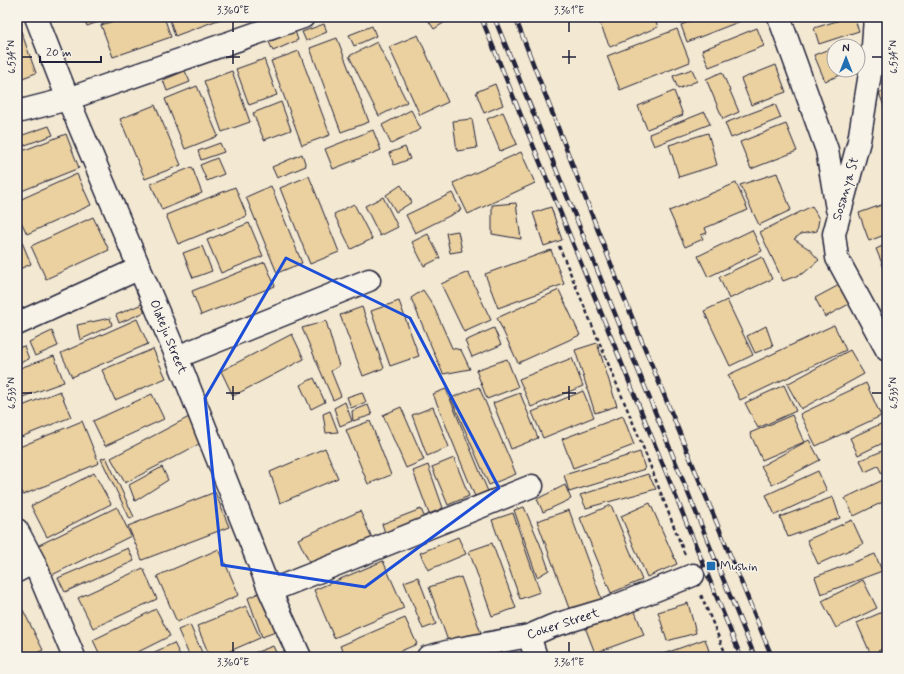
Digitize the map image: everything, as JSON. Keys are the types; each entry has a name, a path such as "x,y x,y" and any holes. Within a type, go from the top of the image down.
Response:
{"street":[{"name":"Olateju Street","path":"36,17 68,99 177,357 270,591 300,657"},
{"path":"17,112 68,99 304,17"},
{"path":"779,17 827,150 838,214"},
{"name":"Sosanya St","path":"875,17 872,61 859,141 838,214 834,234 837,258 887,350"},
{"path":"17,324 140,268"},
{"path":"177,357 369,280"},
{"path":"270,591 532,486"},
{"path":"17,530 26,567 74,657"},
{"name":"Coker Street","path":"428,657 458,648 529,636 552,626 608,609 693,575"},
{"path":"529,636 536,657"}],"path":[{"path":"559,246 641,442 693,575 728,657"}],"highlighted area":[{"path":"286,258 410,318 499,488 365,587 222,565 205,398"}],"building":[{"path":"83,17 112,17 87,26"},
{"path":"126,17 164,17 171,37 113,57 101,25"},
{"path":"169,17 226,17 175,36"},
{"path":"426,17 453,17 434,29"},
{"path":"597,17 654,17 658,27 610,47"},
{"path":"701,17 751,17 687,42 681,25"},
{"path":"854,17 859,31 837,38 826,38 826,42 819,44 814,28"},
{"path":"324,24 327,32 306,41 302,32"},
{"path":"372,26 376,36 354,46 349,35"},
{"path":"757,28 764,46 709,67 702,50"},
{"path":"677,29 690,62 620,90 607,56"},
{"path":"21,31 36,73 17,80 17,33"},
{"path":"295,31 298,40 273,51 269,42"},
{"path":"418,35 448,102 420,115 389,47"},
{"path":"337,38 369,122 341,132 310,48"},
{"path":"377,42 407,102 379,116 349,56"},
{"path":"826,50 826,78 833,78 825,81 814,55"},
{"path":"299,51 330,135 302,145 271,61"},
{"path":"264,59 277,95 249,105 236,69"},
{"path":"776,65 786,92 751,105 741,79"},
{"path":"692,69 697,81 678,89 673,76"},
{"path":"185,71 190,82 167,91 163,80"},
{"path":"232,71 250,122 222,132 204,81"},
{"path":"722,72 739,112 723,119 706,79"},
{"path":"495,84 503,105 484,113 476,92"},
{"path":"197,86 218,136 185,149 165,99"},
{"path":"887,89 887,114 879,93"},
{"path":"674,91 683,115 647,129 638,106"},
{"path":"281,102 291,130 264,140 253,113"},
{"path":"775,104 781,118 731,138 725,123"},
{"path":"155,105 181,165 145,179 120,119"},
{"path":"411,110 421,129 391,144 382,125"},
{"path":"503,112 517,144 500,151 487,119"},
{"path":"705,112 710,124 654,146 649,134"},
{"path":"472,119 477,148 457,151 453,121"},
{"path":"786,124 797,151 751,169 740,142"},
{"path":"49,126 53,135 17,148 17,137"},
{"path":"373,130 381,150 333,169 325,149"},
{"path":"708,133 717,165 679,177 669,145"},
{"path":"66,134 79,168 19,192 17,186 17,153"},
{"path":"220,143 224,152 201,160 198,151"},
{"path":"405,147 410,159 394,165 389,153"},
{"path":"521,152 535,183 468,214 453,183"},
{"path":"302,154 306,166 277,178 272,167"},
{"path":"217,158 224,174 207,181 200,165"},
{"path":"192,167 202,193 162,210 151,184"},
{"path":"777,173 791,210 759,225 740,185"},
{"path":"77,174 91,205 27,234 17,213 17,201"},
{"path":"309,176 339,252 310,264 280,188"},
{"path":"736,183 748,210 705,228 707,233 701,235 703,239 685,247 669,211"},
{"path":"401,185 412,202 396,212 386,195"},
{"path":"271,186 302,263 277,273 246,197"},
{"path":"235,187 247,216 178,244 166,215"},
{"path":"452,193 461,210 415,233 406,215"},
{"path":"383,197 398,227 380,236 365,206"},
{"path":"516,203 521,239 492,234 492,205"},
{"path":"887,203 887,234 869,241 859,213"},
{"path":"354,204 372,239 351,249 334,214"},
{"path":"812,206 819,219 817,231 801,234 794,239 809,249 819,260 804,273 783,281 760,232"},
{"path":"551,207 562,240 544,246 533,213"},
{"path":"93,217 109,250 46,279 31,246"},
{"path":"249,223 263,256 221,273 207,240"},
{"path":"17,230 31,264 17,270"},
{"path":"752,230 762,251 708,277 698,256"},
{"path":"458,231 462,251 450,253 446,233"},
{"path":"428,234 440,258 424,266 412,242"},
{"path":"887,244 887,275 876,249"},
{"path":"202,246 212,271 193,278 183,253"},
{"path":"551,250 564,284 498,308 485,274"},
{"path":"762,257 772,279 729,299 719,277"},
{"path":"265,262 275,286 201,315 192,291"},
{"path":"468,272 491,320 464,332 441,284"},
{"path":"841,284 851,303 825,317 815,298"},
{"path":"423,290 433,305 452,348 461,350 470,369 443,374 411,298"},
{"path":"559,290 580,335 518,363 497,318"},
{"path":"727,300 753,355 730,366 704,311"},
{"path":"399,301 419,356 390,366 371,311"},
{"path":"142,304 145,312 119,323 116,315"},
{"path":"362,307 384,368 363,376 340,315"},
{"path":"110,318 112,325 80,340 77,325"},
{"path":"137,319 148,344 72,377 61,353"},
{"path":"326,321 339,366 331,371 341,396 333,400 302,328"},
{"path":"834,325 846,350 740,400 728,375"},
{"path":"766,326 773,346 755,353 747,336"},
{"path":"494,328 501,345 472,357 465,341"},
{"path":"52,331 58,346 35,356 29,342"},
{"path":"292,334 304,359 233,396 221,371"},
{"path":"597,343 617,406 595,413 575,350"},
{"path":"24,346 29,359 17,364 17,348"},
{"path":"153,349 166,378 115,400 102,370"},
{"path":"850,350 864,374 801,409 787,384"},
{"path":"54,356 64,382 17,399 17,369"},
{"path":"572,358 583,386 531,407 519,379"},
{"path":"507,359 518,387 487,399 476,370"},
{"path":"314,378 325,402 311,409 300,385"},
{"path":"866,383 881,416 816,446 800,414"},
{"path":"784,385 796,411 758,428 745,403"},
{"path":"479,387 516,474 489,485 451,398"},
{"path":"446,389 489,494 476,499 433,394"},
{"path":"60,391 71,417 21,437 17,427 17,408"},
{"path":"583,391 594,417 543,438 532,412"},
{"path":"362,392 366,402 351,408 347,397"},
{"path":"520,393 538,438 511,449 493,403"},
{"path":"152,394 164,419 105,446 93,421"},
{"path":"345,402 352,421 340,426 334,408"},
{"path":"368,405 372,415 353,421 352,411"},
{"path":"401,407 424,460 406,468 383,415"},
{"path":"433,407 449,447 427,456 412,415"},
{"path":"330,411 338,432 326,433 323,414"},
{"path":"792,415 804,442 762,460 750,433"},
{"path":"623,416 634,445 573,468 562,439"},
{"path":"189,417 203,442 125,483 111,458"},
{"path":"82,421 99,463 23,495 17,481 17,448"},
{"path":"370,421 391,475 368,484 346,430"},
{"path":"885,422 887,426 887,441 858,455 850,438"},
{"path":"809,440 820,460 772,485 761,466"},
{"path":"325,448 338,478 280,503 270,472"},
{"path":"885,450 887,453 887,472 882,474 878,466 865,472 860,460"},
{"path":"640,452 645,469 569,492 564,475"},
{"path":"106,457 134,517 130,519 101,459"},
{"path":"454,458 469,496 448,505 432,467"},
{"path":"428,465 443,508 429,514 413,471"},
{"path":"162,467 168,480 135,501 129,485"},
{"path":"818,471 827,491 775,515 766,495"},
{"path":"94,473 111,504 47,537 31,506"},
{"path":"648,474 656,489 586,508 580,495"},
{"path":"887,478 887,500 854,516 845,498"},
{"path":"565,485 571,499 543,512 537,499"},
{"path":"215,492 229,527 142,560 128,526"},
{"path":"833,497 840,518 788,537 780,517"},
{"path":"650,503 677,564 647,577 621,516"},
{"path":"611,505 642,580 611,593 580,518"},
{"path":"117,507 131,536 52,575 37,546"},
{"path":"524,507 540,544 549,570 537,577 514,510"},
{"path":"421,509 427,523 387,538 382,524"},
{"path":"569,510 602,600 570,611 537,521"},
{"path":"360,511 373,540 312,568 298,539"},
{"path":"513,513 540,592 520,599 492,520"},
{"path":"852,520 863,544 818,564 807,540"},
{"path":"458,537 466,554 428,570 420,553"},
{"path":"492,543 516,608 492,616 469,551"},
{"path":"128,548 134,561 65,592 58,578"},
{"path":"219,549 239,595 177,622 157,576"},
{"path":"875,554 882,571 821,594 815,577"},
{"path":"383,561 404,608 334,638 314,590"},
{"path":"143,568 157,599 93,628 78,598"},
{"path":"418,577 436,624 423,629 404,582"},
{"path":"461,577 481,633 449,644 429,587"},
{"path":"863,580 877,608 836,628 822,601"},
{"path":"263,591 281,630 262,637 248,598"},
{"path":"688,603 696,633 667,641 658,612"},
{"path":"246,606 260,638 216,657 210,657 197,626"},
{"path":"156,609 170,636 128,657 101,657 93,640"},
{"path":"634,609 644,635 595,653 585,627"},
{"path":"23,610 43,650 29,657 17,657 17,613"},
{"path":"887,610 887,646 871,655 857,623"},
{"path":"405,618 417,644 387,657 345,657 340,646"},
{"path":"190,625 204,657 190,657 178,630"},
{"path":"705,639 711,657 655,657"},
{"path":"174,643 181,657 144,657"},
{"path":"273,646 278,657 244,657"}],"railway":[{"path":"481,17 741,657"},
{"path":"494,17 755,657"},
{"path":"515,17 625,300 772,657"}],"place":[{"name":"Mushin","path":"711,566"}]}
